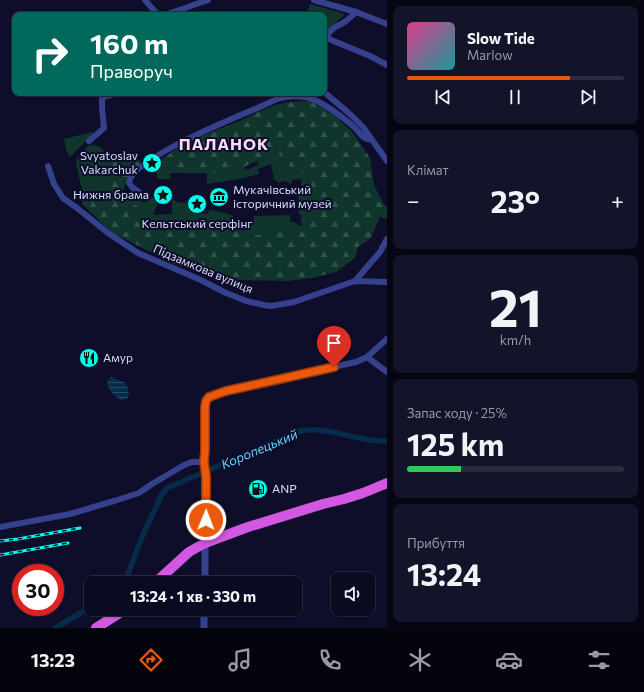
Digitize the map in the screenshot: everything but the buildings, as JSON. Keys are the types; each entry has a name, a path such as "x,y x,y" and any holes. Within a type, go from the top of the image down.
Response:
{"highway":[{"path":"163,576 189,552 205,543 248,527 317,506 344,500 387,483"},
{"path":"96,628 115,616"}],"street":[{"path":"145,0 155,12"},
{"path":"174,12 208,0"},
{"path":"314,0 356,12 387,24"},
{"path":"327,36 330,30 351,18 356,12"},
{"path":"327,37 387,65"},
{"path":"327,95 363,127 387,161"},
{"path":"90,141 104,128 102,97 105,96"},
{"path":"148,196 144,196 129,183 130,178 141,166 181,142 280,98 307,97 317,101 341,116 365,138 372,140"},
{"name":"Підзамкова вулиця","path":"48,166 54,184 63,198 108,233 138,252 236,297 264,305 279,305 294,302 355,281"},
{"path":"355,281 380,252 387,238"},
{"path":"355,281 387,282"},
{"path":"205,576 205,407 206,401 209,397 226,391 356,362 367,357 387,339"},
{"path":"367,357 387,372"},
{"path":"0,527 70,514 114,501 139,493 184,465 192,462 204,464"},
{"path":"204,616 204,628"}],"green space":[{"path":"310,4 345,14 327,31 327,12 308,12"},
{"path":"309,101 335,116 353,133 370,158 374,185 384,205 387,207 387,219 380,217 371,238 358,247 355,258 336,272 312,278 288,281 239,280 176,265 111,232 82,204 82,188 101,187 119,177 105,153 133,154 142,164 128,177 123,191 129,200 143,210 141,218 156,227 176,226 184,221 219,222 241,233 259,235 266,229 298,227 315,211 315,207 309,192 308,174 292,172 288,164 277,152 230,173 171,173 166,167 149,168 178,148 197,138 275,105 288,102"},
{"path":"92,132 93,134 70,157 67,153 64,139"},
{"path":"92,145 101,147 119,177 101,187 82,188 76,163 77,158 88,146"},
{"path":"277,152 288,164 292,172 308,174 309,192 315,207 315,211 301,225 302,222 300,220 302,215 299,215 298,193 301,192 301,179 292,180 292,184 285,181 278,183 274,180 271,164 258,169 259,174 240,179 207,184 207,173 230,173 244,166 246,170 258,165 257,161"},
{"path":"166,167 171,173 169,175 172,179 157,179 156,168"},
{"path":"133,196 145,203 147,198 163,197 163,200 159,200 153,215 172,214 172,199 177,202 185,203 188,199 200,198 200,200 196,201 191,213 208,214 209,210 222,212 234,216 233,219 243,225 254,224 254,216 290,215 290,221 300,225 298,227 259,235 241,233 219,222 184,221 176,226 156,227 141,218 129,200"}],"water":[{"path":"111,377 126,383 129,391 128,398 122,401 112,393 107,381"}],"waterway":[{"name":"Коропецький","path":"127,576 142,537 162,494 167,488 297,432 308,430 330,431 364,439 387,441"},
{"name":"Коропецький","path":"55,628 84,611"}],"railway":[{"path":"0,541 80,528"},
{"path":"0,555 68,543"}],"place":[{"name":"Svyatoslav Vakarchuk","path":"152,163"},
{"name":"Нижня брама","path":"163,195"},
{"name":"Мукачівський історичний музей","path":"219,197"},
{"name":"Кельтський серфінг","path":"197,204"},
{"name":"Амур","path":"89,358"},
{"name":"ANP","path":"258,489"}],"district":[{"name":"ПАЛАНОК","path":"224,144"}],"route":[{"path":"206,520 204,414 206,401 209,397 226,391 334,367"}]}
